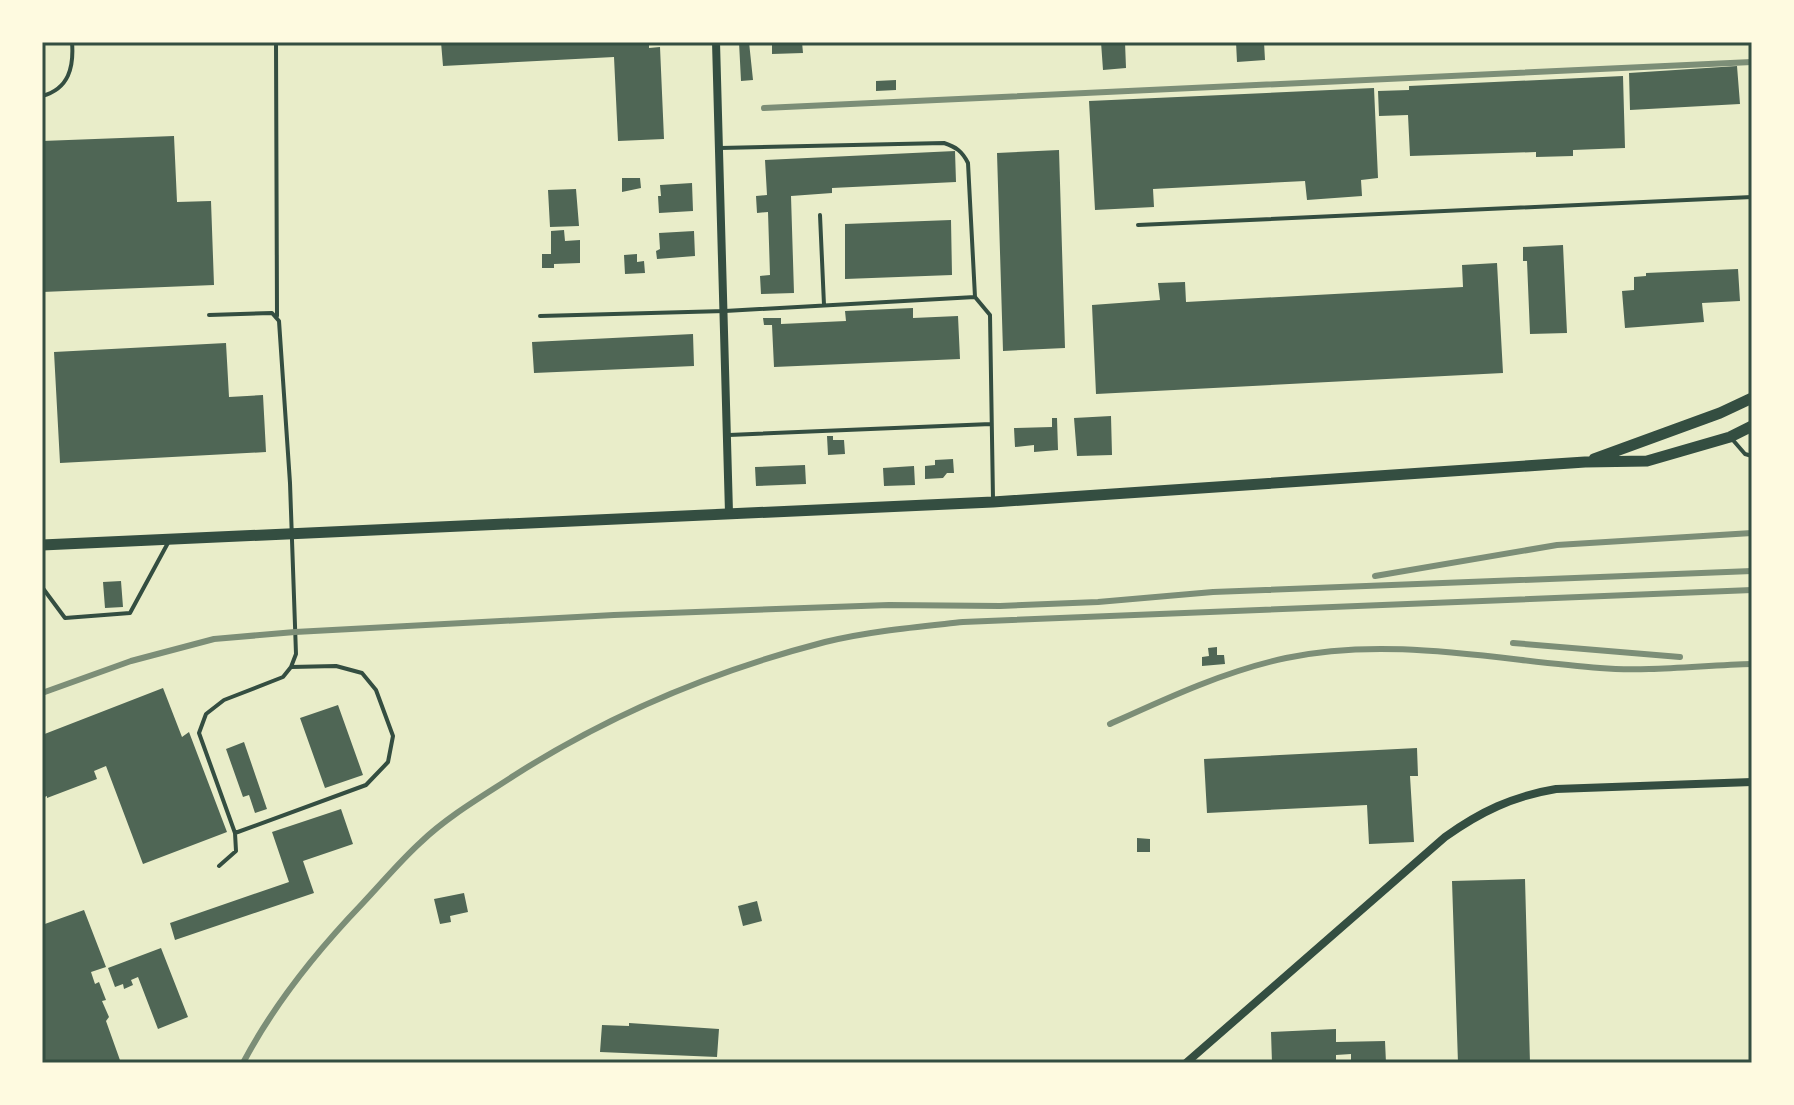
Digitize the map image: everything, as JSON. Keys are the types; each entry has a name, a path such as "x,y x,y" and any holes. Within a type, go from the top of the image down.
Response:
{"street":[{"path":"716,42 729,513"},
{"path":"1585,462 1720,413 1752,398"},
{"path":"42,545 993,502 1585,462 1647,461 1730,437 1752,426"},
{"path":"1191,1061 1445,837 1487,810 1531,793 1556,789 1752,782"}],"lane":[{"path":"42,96 64,84 72,69 72,42"},
{"path":"219,866 236,851 235,833 199,733 206,714 224,700 283,677 296,654 292,533 277,316 276,42"},
{"path":"720,148 944,143 955,147 968,163 975,297 990,315 993,502"},
{"path":"1138,225 1752,197"},
{"path":"820,215 824,305"},
{"path":"540,316 725,311 975,297"},
{"path":"209,315 272,313 277,316"},
{"path":"729,435 991,424"},
{"path":"1730,437 1745,454 1752,456"},
{"path":"42,587 65,618 130,613 170,538"},
{"path":"235,833 366,785 388,762 393,736 376,690 362,673 336,666 291,667"}],"building":[{"path":"441,42 649,42 649,48 660,47 664,139 618,141 614,57 443,66"},
{"path":"739,42 749,42 753,80 741,81"},
{"path":"772,42 802,42 803,53 772,54"},
{"path":"1101,42 1125,42 1126,68 1103,70"},
{"path":"1236,42 1264,42 1265,60 1237,62"},
{"path":"1737,66 1740,104 1630,110 1629,73"},
{"path":"1623,76 1625,148 1573,150 1573,156 1536,157 1536,152 1410,156 1408,115 1379,116 1378,91 1409,90 1409,86"},
{"path":"896,80 896,90 876,91 876,81"},
{"path":"1374,88 1378,178 1361,180 1362,196 1307,200 1305,181 1153,189 1154,207 1095,210 1089,101"},
{"path":"174,136 177,202 211,201 214,285 42,292 42,141"},
{"path":"1059,150 1065,348 1003,351 997,153"},
{"path":"955,151 956,182 832,188 832,193 791,196 794,293 761,294 760,276 770,275 768,212 757,213 756,196 767,195 765,160"},
{"path":"622,178 640,178 641,188 622,192"},
{"path":"692,183 693,211 659,213 660,185"},
{"path":"576,189 579,226 550,227 548,190"},
{"path":"951,220 952,275 845,279 845,224"},
{"path":"564,230 565,241 580,240 580,263 554,264 554,268 542,268 542,254 551,254 551,231"},
{"path":"694,231 695,256 657,259 659,233"},
{"path":"1563,245 1567,333 1530,334 1527,261 1523,261 1523,247"},
{"path":"637,254 637,262 644,261 645,273 625,274 624,255"},
{"path":"1497,263 1503,373 1096,394 1092,305 1160,300 1158,283 1185,282 1186,302 1463,287 1462,265"},
{"path":"1738,269 1740,301 1702,303 1704,322 1625,328 1622,291 1634,290 1634,277 1646,276 1646,273"},
{"path":"913,308 913,318 958,316 960,359 774,367 772,325 764,325 763,318 781,318 781,324 846,321 845,311"},
{"path":"693,334 694,366 534,373 532,342"},
{"path":"226,343 229,397 263,395 266,452 60,463 54,352"},
{"path":"1111,416 1112,455 1077,456 1074,418"},
{"path":"1052,418 1057,418 1058,450 1034,452 1034,445 1015,447 1014,428 1052,427"},
{"path":"827,436 833,436 833,440 844,440 845,454 828,455"},
{"path":"953,459 954,473 947,473 943,478 925,479 925,466 935,465 935,460"},
{"path":"805,465 806,484 756,486 755,467"},
{"path":"914,466 915,485 884,486 883,468"},
{"path":"121,581 123,607 105,608 103,582"},
{"path":"1217,647 1217,655 1224,655 1225,664 1202,666 1202,657 1209,656 1208,648"},
{"path":"163,688 182,737 189,732 227,832 143,864 106,766 94,771 97,779 42,798 42,735"},
{"path":"338,705 363,775 325,788 300,718"},
{"path":"244,742 267,809 255,813 249,795 243,797 226,749"},
{"path":"1417,748 1418,776 1410,776 1414,842 1369,844 1367,805 1207,813 1204,759"},
{"path":"341,809 353,844 303,861 314,893 175,940 170,923 289,882 272,832"},
{"path":"1137,838 1150,839 1150,852 1137,852"},
{"path":"1525,879 1530,1063 1458,1063 1452,881"},
{"path":"464,893 468,912 450,916 451,922 440,924 434,899"},
{"path":"757,901 762,921 743,926 738,906"},
{"path":"84,910 106,967 91,972 106,1000 102,1001 109,1017 106,1021 121,1063 42,1063 42,925"},
{"path":"161,948 188,1017 158,1029 138,977 131,980 133,985 124,989 123,984 115,987 108,968"},
{"path":"629,1023 719,1029 717,1057 600,1052 602,1025 629,1026"},
{"path":"1336,1029 1336,1042 1385,1041 1386,1063 1351,1063 1351,1054 1336,1055 1336,1063 1272,1063 1271,1032"}],"railway":[{"path":"764,108 1752,62"},
{"path":"1375,576 1557,545 1752,533"},
{"path":"42,693 131,661 214,639 295,632 614,615 889,605 1000,606 1098,602 1213,592 1752,571"},
{"path":"243,1063 282,999 312,960 398,864 443,824 552,753 626,713 703,680 784,653 859,635 963,622 1752,590"},
{"path":"1513,643 1680,657"},
{"path":"1110,724 1241,670 1325,652 1404,649 1618,669 1752,664"}]}
